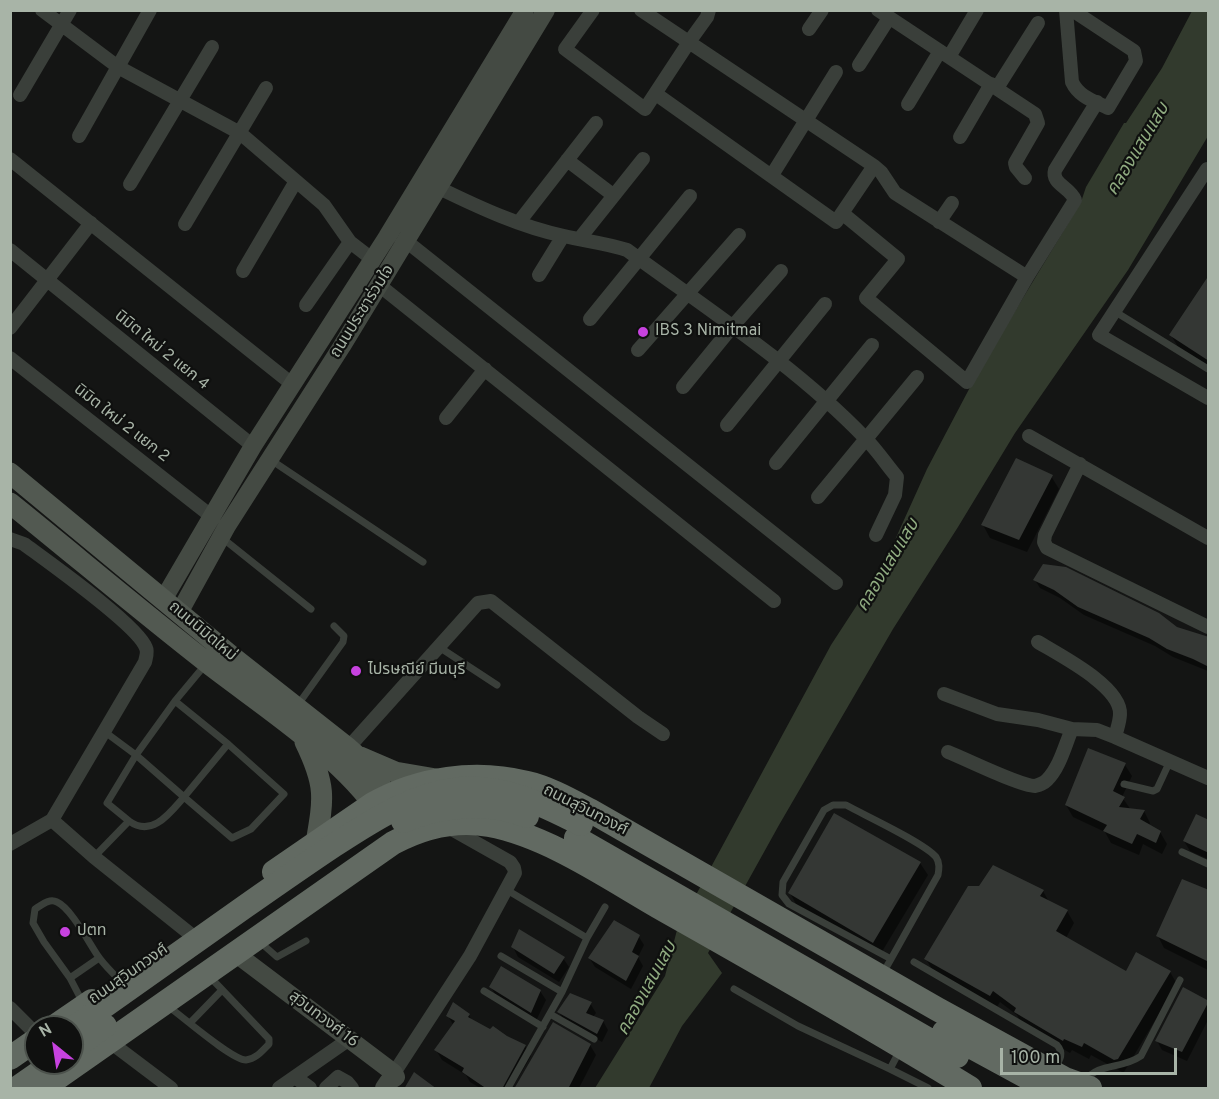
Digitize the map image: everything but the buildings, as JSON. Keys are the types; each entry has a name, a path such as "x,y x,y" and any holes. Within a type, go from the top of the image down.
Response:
{"highway":[{"name":"ถนนสุวินทวงศ์","path":"72,1015 381,800 422,783 488,777 528,783 563,797 837,954 886,968 1050,1080"},
{"name":"ถนนสุวินทวงศ์","path":"84,1020 302,866 400,805 431,794 461,789 489,790 519,796 581,824 993,1060 1050,1080 1085,1087"},
{"path":"381,800 401,839"},
{"name":"ถนนสุวินทวงศ์","path":"84,1040 354,848 387,828 438,810 484,807 515,811 576,838 1017,1089"},
{"path":"43,1089 164,1003 215,982 235,953 401,839 443,824 475,823 493,826 546,843 816,996 970,1089"},
{"path":"91,1002 112,998 120,1003 127,1017 117,1037"},
{"path":"10,1058 24,1048"},
{"path":"10,1073 24,1063"},
{"path":"17,1089 36,1075"}],"main road":[{"name":"ถนนประชาร่วมใจ","path":"171,606 211,516 525,10"},
{"name":"ถนนประชาร่วมใจ","path":"171,606 224,532 380,285 546,10"},
{"name":"ถนนนิมิตใหม่","path":"10,473 295,708 352,752 381,800"},
{"name":"ถนนนิมิตใหม่","path":"12,509 74,555 303,737 362,789 381,800"},
{"path":"211,516 224,532"},
{"path":"303,737 318,769 322,787 321,815 316,843"},
{"path":"352,752 395,772 412,777 444,780"},
{"name":"สุวินทวงศ์ 16","path":"235,953 394,1073"},
{"path":"384,1089 388,1082 396,1077 394,1073"}],"street":[{"path":"42,10 117,67 240,133 324,205 350,242 372,259"},
{"path":"20,95 70,10"},
{"path":"79,136 150,10"},
{"path":"593,10 565,49 645,109 707,17 709,10"},
{"path":"641,10 874,166 881,172 895,193 1027,277"},
{"path":"809,28 822,10"},
{"path":"859,65 888,17 904,10"},
{"path":"908,104 977,10"},
{"path":"1066,10 1072,81 1082,96 1108,108 1136,61 1136,56 1134,51 1072,10"},
{"path":"888,17 1035,114 1038,123 1015,163 1025,178"},
{"path":"960,137 1038,24"},
{"path":"130,184 212,47"},
{"path":"772,175 836,72"},
{"path":"185,224 266,88"},
{"path":"657,94 836,222 874,166"},
{"path":"842,213 898,259 866,298 967,382 1027,277 1075,200 1072,194 1055,180 1054,170 1097,102"},
{"path":"519,222 596,123"},
{"path":"10,159 292,384"},
{"path":"580,238 643,159"},
{"path":"567,160 613,195"},
{"path":"1204,167 1099,335 1209,398"},
{"path":"243,271 297,181"},
{"path":"439,188 488,212 563,236 627,250 779,362 827,401 866,438 897,477 895,495 876,535"},
{"path":"590,319 690,196"},
{"path":"939,222 952,203"},
{"path":"10,328 49,281 91,223"},
{"path":"638,351 739,235"},
{"path":"539,275 563,236"},
{"path":"406,241 836,583"},
{"path":"306,305 350,242"},
{"name":"นิมิต ใหม่ 2 แยก 4","path":"10,250 253,446"},
{"path":"683,387 782,271"},
{"path":"380,285 774,601"},
{"path":"727,425 825,304"},
{"path":"776,463 872,345"},
{"name":"นิมิต ใหม่ 2 แยก 2","path":"10,358 211,516"},
{"path":"446,418 485,369"},
{"path":"818,497 917,377"},
{"path":"1029,436 1209,538"},
{"path":"1080,464 1045,535 1044,542 1047,548 1209,627"},
{"path":"10,539 24,544 60,571 111,612 138,636 146,647 145,662 56,813 10,844"},
{"path":"60,571 74,555"},
{"path":"352,752 478,603 491,601 638,717 663,734"},
{"path":"1038,642 1099,681 1112,694 1119,706 1120,714 1115,736"},
{"path":"944,694 997,714 1038,720 1071,729 1097,730 1209,778"},
{"path":"948,752 1027,785 1038,786 1055,770 1071,729"},
{"path":"56,813 96,854 189,933"},
{"path":"394,1073 470,956 514,873 514,867 510,862 443,824"},
{"path":"10,1008 24,1022"},
{"path":"117,1037 171,1089"},
{"path":"279,1089 304,1085 348,1040"},
{"path":"326,1089 338,1077 347,1082 352,1089"}],"lane":[{"path":"1114,311 1209,369"},
{"path":"270,459 423,562"},
{"path":"224,532 312,609"},
{"path":"295,708 343,642 344,636 334,626"},
{"path":"439,647 497,685"},
{"path":"207,663 175,701 136,754 107,803 136,827 158,823 184,797 228,744"},
{"path":"105,732 136,754 232,838 251,829 284,794 175,701"},
{"path":"1124,784 1153,791 1157,789 1170,761"},
{"path":"833,805 846,805 922,846 936,857 939,866 938,875 886,968 789,904 782,895 783,882 814,825 824,810 833,805"},
{"path":"96,854 129,821"},
{"path":"1182,852 1209,864"},
{"path":"507,890 587,938"},
{"path":"91,1002 70,978 33,923 36,909 41,905 48,901 57,902 66,909 99,958 120,981"},
{"path":"508,1089 562,992 587,938 605,907"},
{"path":"256,938 277,957 306,941"},
{"path":"501,956 562,992"},
{"path":"70,978 99,958"},
{"path":"914,962 1058,1045 1062,1057 1050,1080"},
{"path":"1085,1087 1091,1073 1131,1064 1141,1056 1180,980"},
{"path":"164,1003 190,1023 231,1054 240,1059 254,1058 269,1044 266,1034 215,982 190,1023"},
{"path":"734,989 798,1026 890,1068 928,1089"},
{"path":"484,991 543,1027"},
{"path":"550,1014 594,1039"},
{"path":"890,1068 901,1046"}],"water":[{"name":"คลองแสนแสบ","path":"1192,11 1208,11 1208,136 1128,270 1015,433 893,629 779,825 708,953 722,973 682,1026 649,1088 595,1088 665,976 677,930 831,645 885,562 927,469 977,374 1081,202 1086,187 1124,123 1162,68"}],"place":[{"name":"IBS 3 Nimitmai","path":"643,332"},
{"name":"ไปรษณีย์ มีนบุรี","path":"356,671"},
{"name":"ปตท","path":"65,932"}]}
